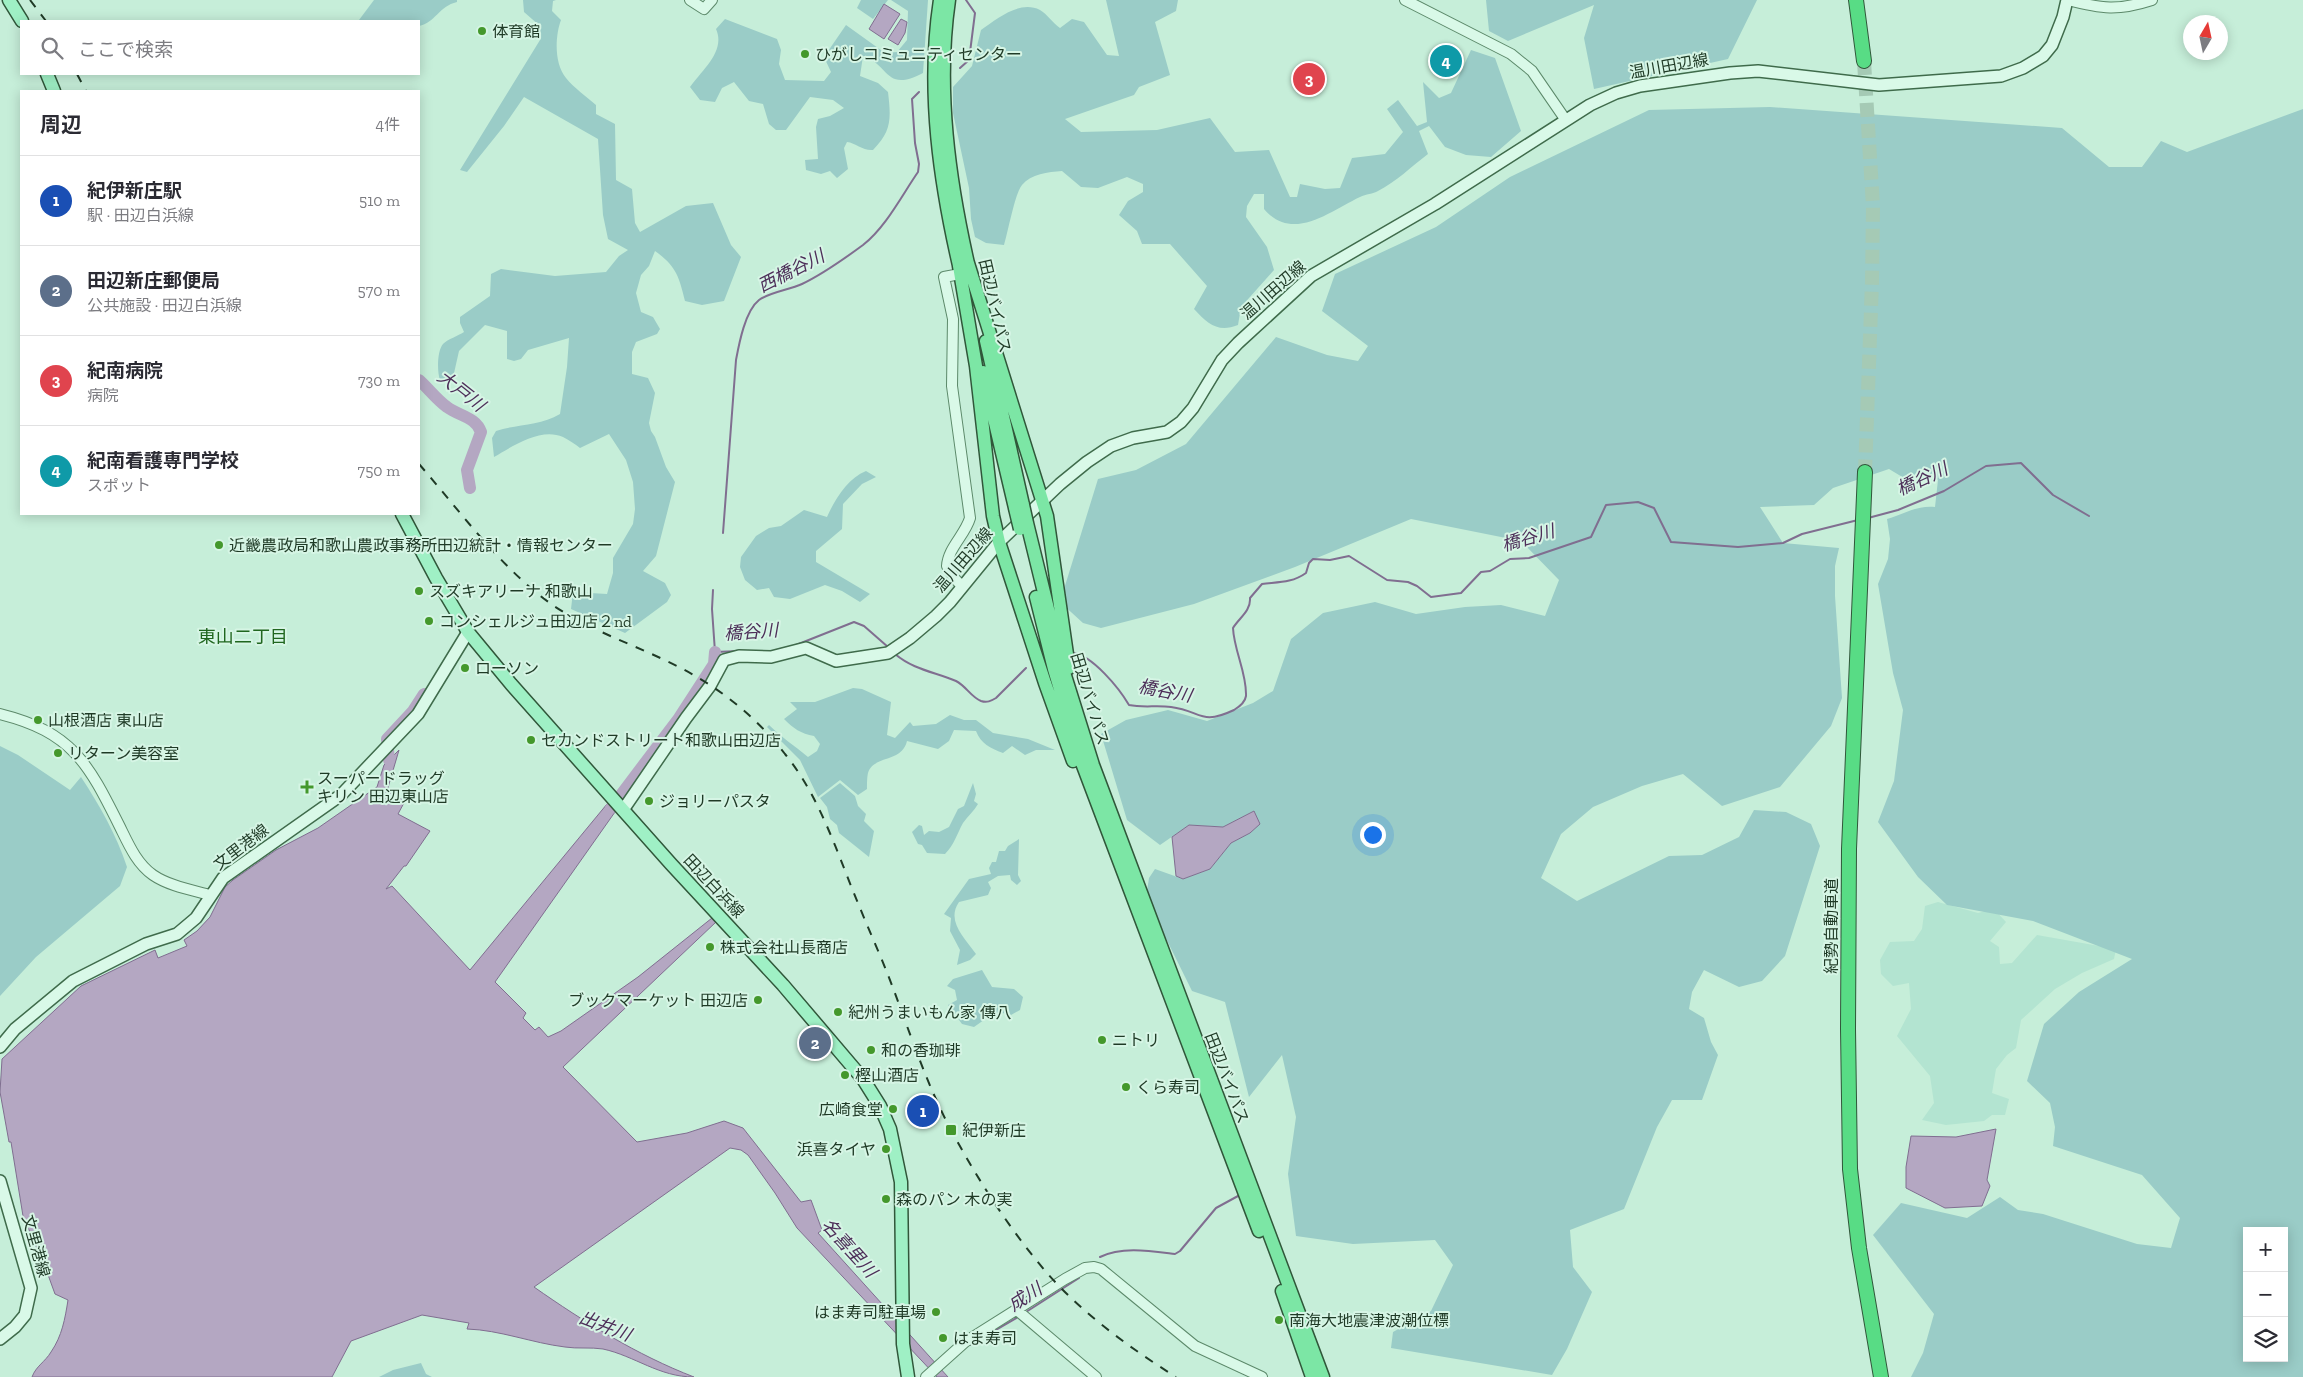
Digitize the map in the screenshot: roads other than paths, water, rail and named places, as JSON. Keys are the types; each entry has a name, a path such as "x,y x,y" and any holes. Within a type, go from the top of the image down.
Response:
{"highway":[{"name":"田辺バイパス","path":"940,0 936,89 937,134 944,190 1024,526 1062,666 1093,766 1288,1294 1312,1377"},
{"name":"田辺バイパス","path":"949,0 945,43 947,135 962,267"},
{"path":"1856,0 1864,61"},
{"path":"962,267 1050,530 1070,672 1093,766"},
{"path":"962,267 976,366 993,516 999,542 1051,700 1075,765 1109,837"},
{"name":"紀勢自動車道","path":"1865,472 1849,849 1848,1029 1850,1169 1859,1248 1881,1377"},
{"name":"田辺バイパス","path":"1024,526 1054,669 1082,763 1109,837 1288,1294 1323,1377"}],"main road":[{"path":"9,0 21,20"},
{"name":"温川田辺線","path":"622,808 710,686 724,660 738,656 770,657 806,648 836,661 892,650 936,616 999,542 1060,484 1111,446 1133,438 1167,432 1181,422 1193,408 1222,360 1238,342 1311,276 1435,204 1566,119 1616,93 1640,86 1730,73 1758,71 1879,85 2001,76 2023,68 2043,56 2052,45 2058,33 2068,0"},
{"path":"46,75 54,90"},
{"name":"田辺白浜線","path":"403,515 436,578 468,632 511,684 846,1058 863,1079 880,1106 890,1129 900,1182 903,1344 908,1377"},
{"name":"文里港線","path":"0,1047 15,1029 73,981 146,944 178,934 196,918 223,878 341,795 418,714 468,632"},
{"name":"文里港線","path":"0,1181 31,1288 30,1303 25,1315 15,1327 0,1339"}],"street":[{"path":"690,0 704,9 712,0"},
{"path":"1405,0 1511,54 1532,71 1566,119"},
{"path":"2068,0 2098,8 2129,8 2152,0"},
{"path":"962,267 944,278 953,318 952,386 970,518 968,526 950,554 947,566 954,578 962,586"},
{"path":"0,714 34,724 59,738 78,754 96,779 136,859 153,875 170,883 210,895"},
{"path":"927,1376 965,1342 1085,1268 1094,1267 1101,1269 1195,1346 1262,1377"},
{"path":"1018,1311 1096,1377"}],"waterway":[{"name":"西橋谷川","path":"960,68 969,60 975,13 966,0"},
{"name":"西橋谷川","path":"723,533 736,360 746,320 759,300 802,284 826,271 863,245 886,220 918,172 919,164 915,143 912,99 919,92"},
{"name":"大戸川","path":"420,381 447,407 467,417 479,427 481,432 467,470 470,488"},
{"name":"橋谷川","path":"1868,518 1898,510 1944,491 1986,466 2021,463 2053,495 2089,516"},
{"name":"橋谷川","path":"1073,653 1088,660 1104,673 1129,705 1171,707 1201,716 1214,717 1234,710 1242,704 1246,696 1245,679 1233,628 1247,611 1250,598 1262,584 1285,582 1306,573 1309,563 1313,559 1330,560 1349,556 1387,580 1408,582 1417,586 1431,597 1461,593 1481,572 1490,571 1510,559 1529,558 1591,537 1606,505 1638,502 1654,508 1671,542 1738,547 1783,543 1802,534 1858,520"},
{"name":"西橋谷川","path":"713,590 712,609 715,652 740,651"},
{"name":"橋谷川","path":"796,645 854,622 864,626 888,647"},
{"name":"橋谷川","path":"611,808 679,718 714,664 715,652"},
{"name":"橋谷川","path":"895,654 910,664 956,681 977,699 985,702 996,698 1026,668"},
{"name":"大戸川","path":"389,760 387,739 413,711 424,694"},
{"name":"成川","path":"1100,1257 1127,1250 1175,1254 1180,1251 1216,1208 1238,1196"},
{"name":"成川","path":"1026,1312 1079,1278"},
{"name":"成川","path":"970,1345 1018,1317"}],"tunnel":[{"path":"1864,61 1873,206 1865,472"}],"railway":[{"path":"30,0 45,20"},
{"path":"78,75 85,90"},
{"path":"420,465 499,558 554,606 607,635 680,667 710,685 745,711 776,743 798,771 819,808 885,968 934,1096 983,1186 1020,1240 1061,1288 1108,1330 1176,1377"}],"place":[{"name":"体育館","path":"482,31"},
{"name":"ひがしコミュニティセンター","path":"805,54"},
{"name":"紀南看護専門学校","path":"1446,61"},
{"name":"紀南病院","path":"1309,79"},
{"name":"近畿農政局和歌山農政事務所田辺統計・情報センター","path":"219,545"},
{"name":"スズキアリーナ 和歌山","path":"419,591"},
{"name":"コンシェルジュ田辺店２nd","path":"429,621"},
{"name":"ローソン","path":"465,668"},
{"name":"山根酒店 東山店","path":"38,720"},
{"name":"セカンドストリート和歌山田辺店","path":"531,740"},
{"name":"リターン美容室","path":"58,753"},
{"name":"スーパードラッグ キリン 田辺東山店","path":"307,787"},
{"name":"ジョリーパスタ","path":"649,801"},
{"name":"株式会社山長商店","path":"710,947"},
{"name":"ブックマーケット 田辺店","path":"758,1000"},
{"name":"紀州うまいもん家 傳八","path":"838,1012"},
{"name":"ニトリ","path":"1102,1040"},
{"name":"田辺新庄郵便局","path":"815,1043"},
{"name":"和の香珈琲","path":"871,1050"},
{"name":"樫山酒店","path":"845,1075"},
{"name":"くら寿司","path":"1126,1087"},
{"name":"広崎食堂","path":"893,1109"},
{"name":"紀伊新庄駅","path":"923,1111"},
{"name":"紀伊新庄","path":"951,1130"},
{"name":"浜喜タイヤ","path":"886,1149"},
{"name":"森のパン 木の実","path":"886,1199"},
{"name":"はま寿司駐車場","path":"936,1312"},
{"name":"南海大地震津波潮位標","path":"1279,1320"},
{"name":"はま寿司","path":"943,1338"}],"district":[{"name":"東山二丁目","path":"243,637"}],"water label":[{"name":"名喜里川","path":"849,1248"},
{"name":"出井川","path":"605,1326"}]}
